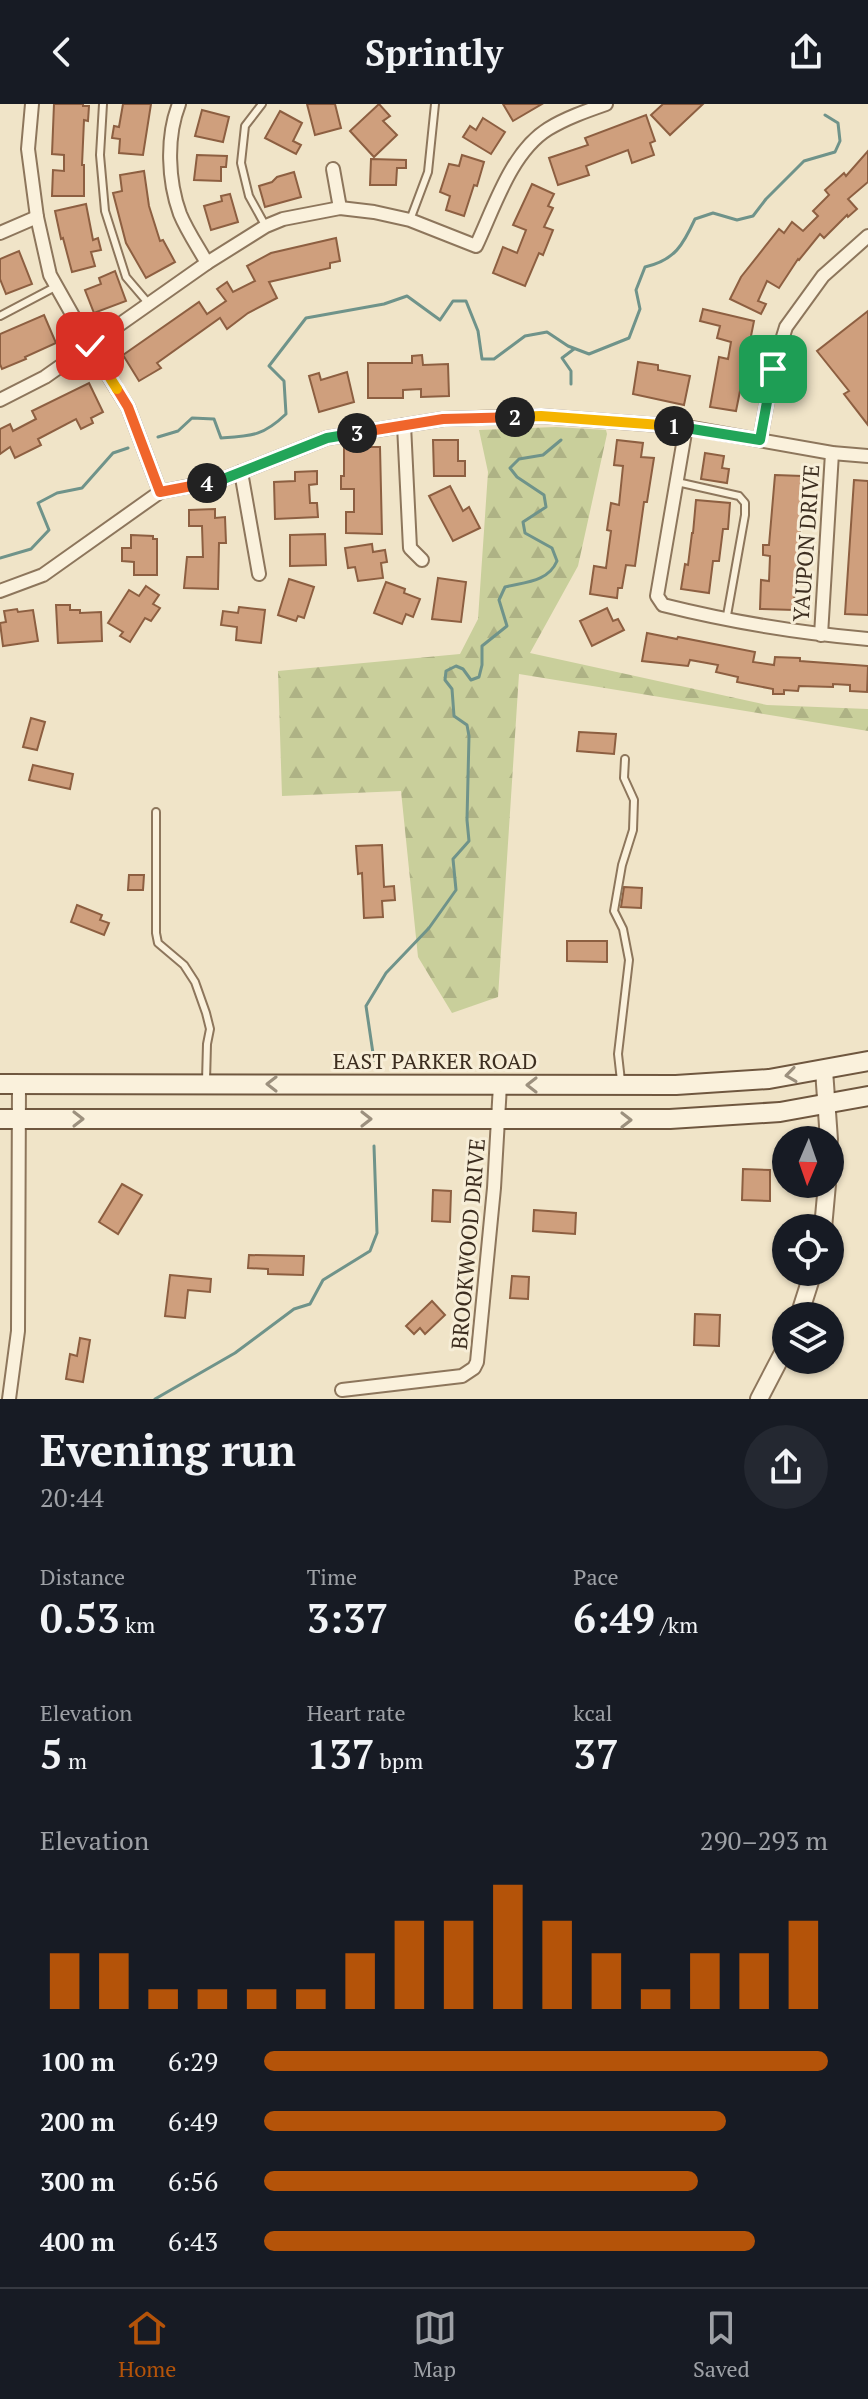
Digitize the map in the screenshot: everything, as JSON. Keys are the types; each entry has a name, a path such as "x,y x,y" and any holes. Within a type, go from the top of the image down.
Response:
{"main road":[{"name":"EAST PARKER ROAD","path":"10,1084 622,1085 740,1081 868,1061"},
{"path":"9,1119 646,1120 725,1117 827,1105 868,1096"}],"street":[{"path":"32,104 28,149 37,217 50,275 128,407 160,492"},
{"path":"179,104 171,138 171,177 180,213 207,263"},
{"path":"0,400 45,377 207,263 266,226 309,212 340,208 410,220 476,246 516,161 529,145 557,124 606,104"},
{"path":"333,169 340,208"},
{"path":"0,233 37,217"},
{"path":"760,440 773,369 786,327 823,276 868,236"},
{"path":"0,591 43,575 160,492 221,480 327,438 404,425 443,419 541,416 686,427 832,453 868,456"},
{"path":"404,425 410,548 422,560"},
{"path":"686,427 657,596 663,605 726,621 868,639"},
{"name":"YAUPON DRIVE","path":"821,635 832,453"},
{"path":"241,472 259,574"},
{"path":"824,1070 828,1126"},
{"path":"9,1399 18,1331 10,1084"},
{"name":"BROOKWOOD DRIVE","path":"342,1390 462,1376 474,1368 482,1331 500,1085"},
{"path":"759,1399 772,1374"}],"lane":[{"path":"103,104 100,155 105,211 126,277 149,304"},
{"path":"262,104 245,126 241,163 249,196 266,226"},
{"path":"410,220 428,172 435,104"},
{"path":"0,316 55,287"},
{"path":"677,482 739,496 745,503 739,556 726,621"},
{"path":"622,1085 618,1054 629,960 623,929 614,911 622,865 633,830 634,800 624,778 625,759"},
{"path":"156,812 156,933 158,943 184,965 195,982 206,1013 210,1029 206,1084"}],"green space":[{"path":"556,427 606,430 607,434 578,566 530,653 767,705 868,709 868,731 519,674 498,997 452,1013 418,957 401,791 282,796 278,671 460,654 478,619 488,472 479,430"}],"building":[{"path":"54,104 89,106 88,121 84,120 84,196 52,196 53,170 64,171 64,155 52,154"},
{"path":"123,104 151,104 143,155 119,153 120,139 112,138 114,126 119,127"},
{"path":"307,104 335,104 341,128 315,135"},
{"path":"379,104 390,116 383,121 397,135 374,157 350,131"},
{"path":"503,104 542,104 513,121"},
{"path":"663,104 703,104 670,135 651,115"},
{"path":"202,110 229,117 223,142 195,136"},
{"path":"280,111 302,123 293,141 301,145 296,154 265,138"},
{"path":"646,115 655,141 650,143 654,155 632,163 628,150 586,166 589,175 558,185 549,158 588,145 585,138"},
{"path":"483,118 505,132 491,154 463,137 470,126 476,130"},
{"path":"868,151 868,182 848,199 857,209 824,238 820,234 798,259 779,288 767,281 758,301 766,304 761,314 730,299 741,277 779,229 784,233 792,222 803,231 818,216 813,211 829,195 825,190 844,173 846,176"},
{"path":"197,155 227,156 226,167 221,167 221,181 194,180"},
{"path":"462,155 484,162 464,216 446,210 450,196 440,192 449,164 459,166"},
{"path":"371,159 406,160 406,168 397,168 396,185 370,185"},
{"path":"144,171 149,206 160,241 163,240 175,262 146,278 126,243 113,193 122,191 120,175"},
{"path":"294,172 301,197 265,207 259,186"},
{"path":"532,184 554,194 548,206 553,208 544,227 553,230 525,286 493,273 503,247 517,253 526,230 513,225"},
{"path":"230,194 238,222 211,230 204,206 222,201 221,196"},
{"path":"86,204 93,240 98,238 101,250 91,252 95,266 72,272 55,211"},
{"path":"336,238 340,261 330,263 330,268 269,282 277,298 248,313 227,329 220,318 157,363 161,368 139,381 123,355 199,302 207,314 226,301 217,289 227,282 233,292 255,281 247,266 271,253"},
{"path":"19,251 32,284 6,294 0,279 0,259"},
{"path":"115,271 126,301 94,313 85,290 101,284 99,278"},
{"path":"703,309 754,321 736,411 710,407 719,357 728,359 731,342 717,338 720,326 700,321"},
{"path":"868,311 868,425 844,394 849,391 817,351"},
{"path":"44,315 56,343 2,369 0,334"},
{"path":"422,355 423,365 448,364 449,396 421,397 421,389 403,390 403,398 368,398 368,363 412,363 412,356"},
{"path":"638,362 658,365 658,370 690,376 684,405 633,394"},
{"path":"347,372 354,402 319,412 309,376 319,373 321,380"},
{"path":"89,383 103,412 91,418 93,423 81,429 76,419 38,439 41,445 15,458 10,447 0,454 0,429 10,424 13,431 36,419 32,411"},
{"path":"433,440 458,440 458,461 465,461 465,476 434,476"},
{"path":"617,440 643,443 641,457 654,458 635,566 626,565 617,598 590,594 594,566 606,568 611,503 619,505 623,466 614,465"},
{"path":"344,447 380,447 382,534 346,533 346,512 354,512 354,489 341,489"},
{"path":"705,453 724,456 722,468 729,469 727,483 701,479"},
{"path":"317,471 317,484 309,485 310,503 317,503 318,517 275,519 274,482 295,481 295,472"},
{"path":"775,475 802,476 794,610 760,609 761,580 769,581 770,556 763,555 763,545 769,545"},
{"path":"854,480 868,481 868,615 845,614"},
{"path":"450,486 463,511 469,507 480,528 453,541 429,496"},
{"path":"696,500 730,503 728,529 723,529 719,561 713,561 709,593 681,589 685,564 688,565"},
{"path":"215,509 215,518 225,517 226,543 219,543 218,589 184,588 187,557 203,557 202,526 189,526 189,510"},
{"path":"325,534 326,565 290,566 290,535"},
{"path":"131,535 157,539 157,575 134,575 134,562 122,561 122,548 131,548"},
{"path":"372,544 373,552 385,550 387,562 381,563 383,578 358,581 355,567 348,568 345,548"},
{"path":"438,578 466,582 461,622 432,619"},
{"path":"289,579 314,587 304,618 298,616 296,621 278,615"},
{"path":"386,582 420,599 413,617 406,614 402,624 374,613"},
{"path":"146,586 159,595 153,604 160,608 151,621 145,618 130,642 120,636 123,632 108,623 129,590 139,596"},
{"path":"56,605 70,605 70,610 80,610 80,613 101,612 102,641 58,643"},
{"path":"239,607 265,610 261,643 236,640 237,627 221,625 223,611 238,613"},
{"path":"607,608 613,621 618,619 624,630 592,646 580,621"},
{"path":"17,609 18,612 33,610 38,641 3,646 0,623 6,622 4,611"},
{"path":"647,633 755,652 753,662 774,665 775,657 868,666 867,692 850,691 850,685 833,684 833,687 799,686 798,691 784,690 784,694 773,694 773,689 737,682 738,677 716,672 718,665 690,660 688,666 642,661"},
{"path":"31,718 45,722 37,750 23,747"},
{"path":"579,732 616,734 614,754 577,751"},
{"path":"33,765 73,774 70,789 29,780"},
{"path":"382,845 384,887 394,886 395,900 382,901 383,917 364,918 362,873 358,874 356,846"},
{"path":"129,875 144,875 143,890 128,890"},
{"path":"624,887 642,888 641,908 621,907"},
{"path":"77,905 102,915 100,920 109,923 104,935 71,922"},
{"path":"567,941 607,941 607,962 567,961"},
{"path":"743,1169 770,1170 770,1201 742,1200"},
{"path":"122,1184 142,1195 118,1234 99,1222"},
{"path":"433,1190 451,1191 450,1222 432,1221"},
{"path":"534,1210 576,1213 575,1234 533,1231"},
{"path":"249,1255 304,1256 303,1275 268,1274 268,1269 248,1268"},
{"path":"170,1275 211,1279 210,1292 188,1290 185,1318 165,1316"},
{"path":"512,1276 529,1277 528,1299 510,1298"},
{"path":"432,1301 445,1315 425,1334 420,1328 414,1334 406,1326"},
{"path":"695,1314 720,1315 719,1346 694,1345"},
{"path":"80,1338 90,1340 83,1382 66,1379 70,1354 77,1356"}],"waterway":[{"path":"158,437 178,431 192,418 214,419 221,438 264,431 286,414 284,381 269,366 306,318 384,304 407,296 440,320 453,301 466,301 478,331 482,359 494,359 525,336 547,332 568,346 589,354 629,338 640,309 636,290 645,267 671,256 695,219 713,213 737,220 753,216 804,161 835,152 840,141 838,123 825,115"},
{"path":"571,384 571,371 562,358 574,349"},
{"path":"374,1060 366,1006 386,973 429,928 456,890 453,859 469,841 469,736 467,725 454,716 452,689 445,680 446,671 456,666 463,669 471,680 479,677 482,646 507,626 499,600 505,587 542,577 557,561 552,548 525,533 523,522 546,507 544,495 517,477 510,468 519,459 543,455 561,440"},
{"path":"0,558 31,549 49,530 38,503 57,493 82,488 113,453 128,448"},
{"path":"155,1399 235,1353 294,1309 310,1304 323,1280 370,1251 377,1233 374,1146"}],"route":[{"path":"90,346 128,407 160,492 221,480 327,438 443,419 541,416 686,427 760,440 773,369"}]}
